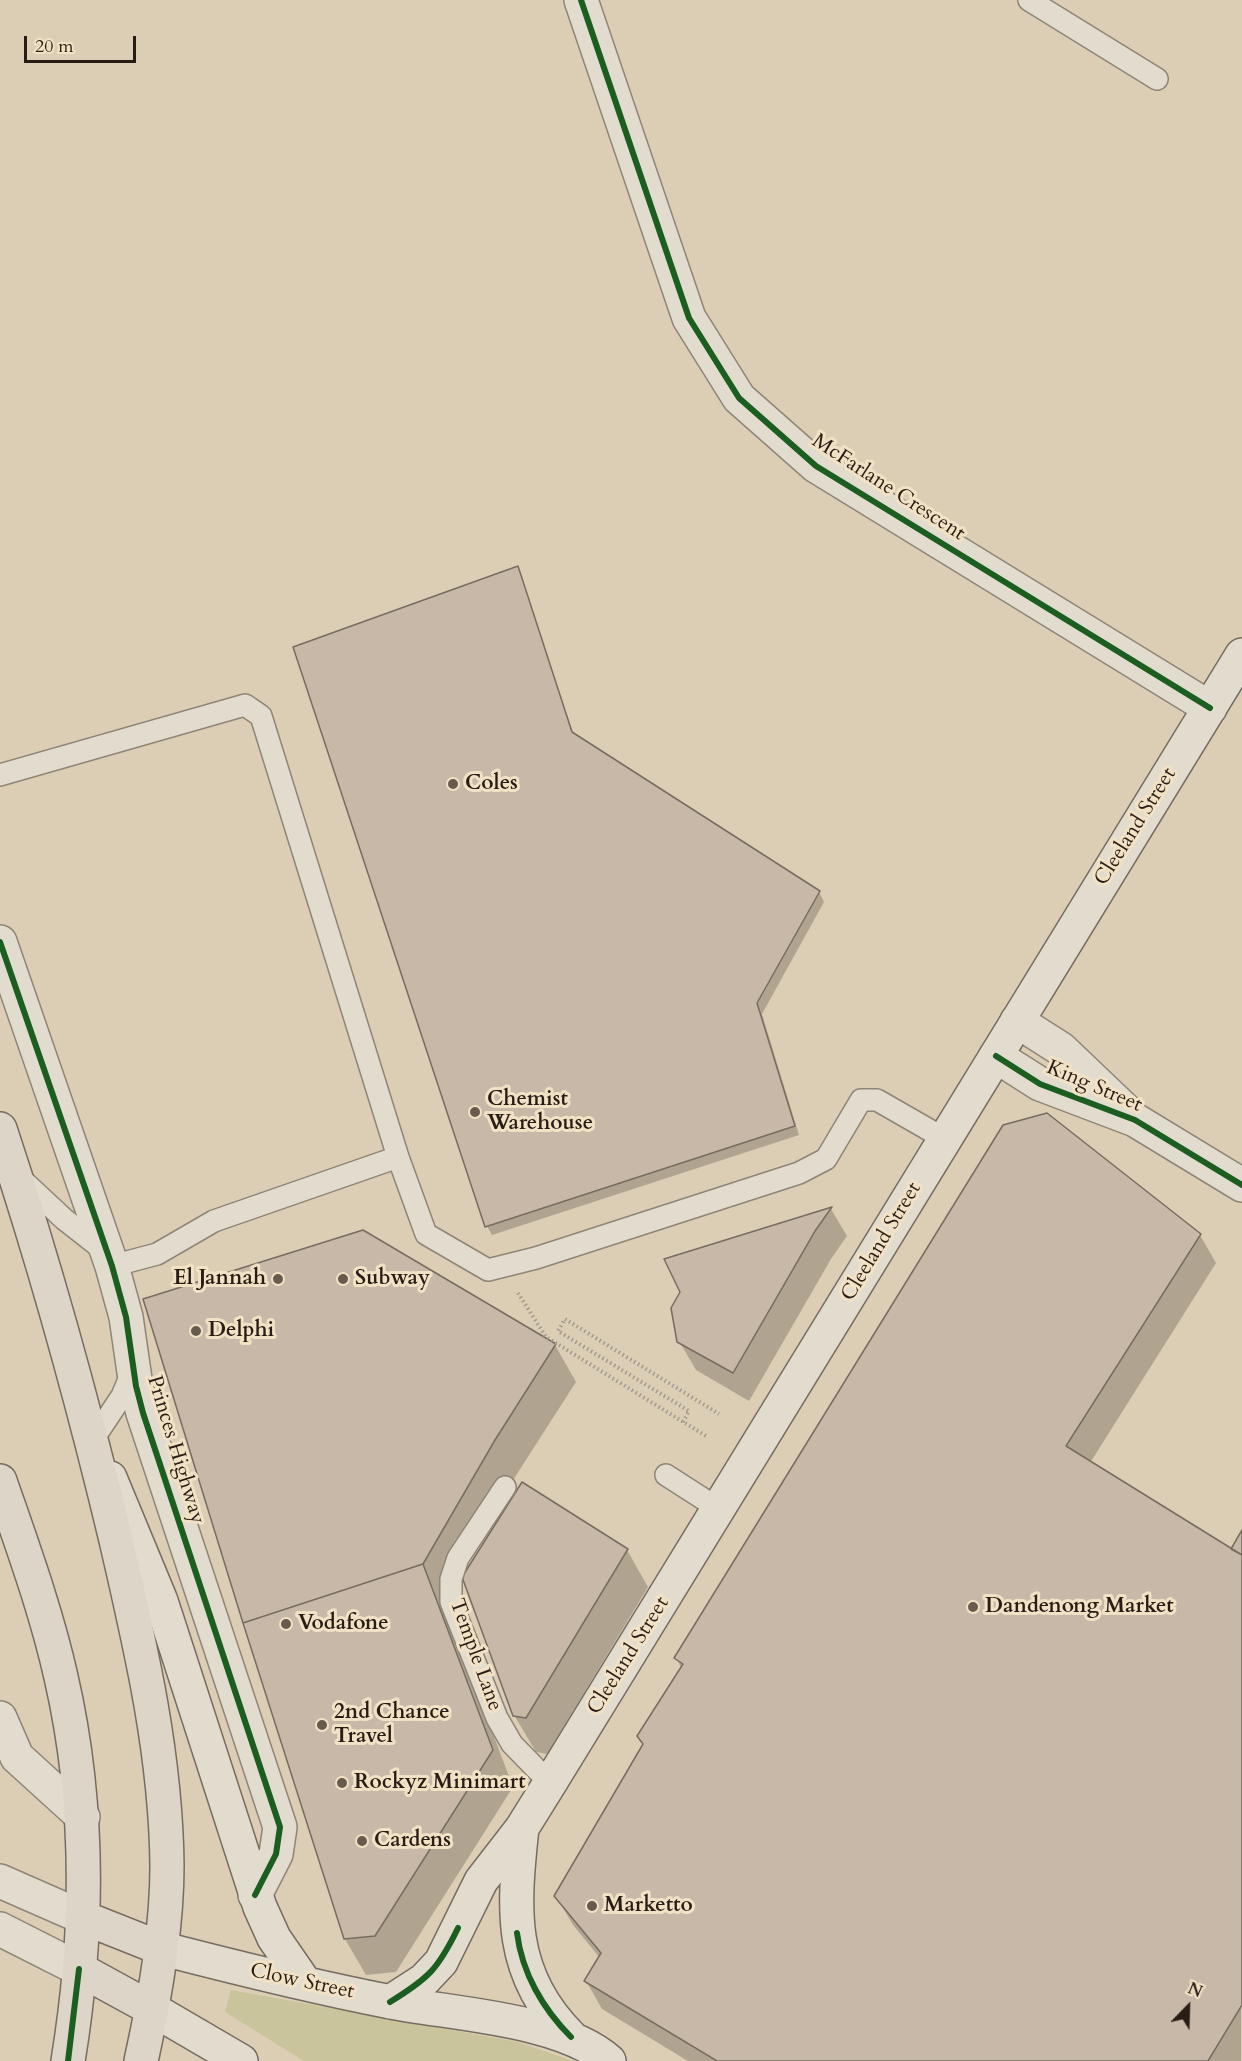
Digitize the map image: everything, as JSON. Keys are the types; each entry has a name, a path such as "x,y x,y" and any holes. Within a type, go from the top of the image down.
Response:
{"highway":[{"path":"0,1129 92,1442 153,1704 163,1777 167,1869 152,2009 141,2061"},
{"path":"0,1481 60,1673 76,1756 85,1875 79,1969 68,2061"},
{"name":"Clow Street","path":"82,1917 160,1948"},
{"path":"79,1969 152,2009"}],"main road":[{"name":"McFarlane Crescent","path":"581,0 689,318 739,398 816,466 1210,708"},
{"name":"Cleeland Street","path":"390,2002 432,1973 444,1957 481,1881 522,1828 550,1783 1242,655"},
{"name":"Princes Highway","path":"0,942 109,1259 129,1329 138,1395 149,1434 280,1827 276,1854 255,1895"},
{"name":"King Street","path":"1017,1021 1061,1049 1135,1120"},
{"name":"King Street","path":"996,1056 1040,1084 1135,1120 1242,1185"},
{"path":"92,1442 161,1601 205,1731 255,1895 274,1938 305,1983"},
{"path":"0,1718 17,1757 82,1817"},
{"name":"Cleeland Street","path":"522,1828 516,1904 519,1945 526,1970 541,2000 571,2037"},
{"name":"Clow Street","path":"0,1881 82,1917"},
{"path":"0,1929 79,1969"},
{"name":"Clow Street","path":"160,1948 390,2002 509,2023 571,2037 609,2061"},
{"path":"152,2009 241,2061"}],"lane":[{"path":"1029,0 1157,79"},
{"path":"0,775 245,705 261,716 398,1157 426,1234 488,1270 799,1173 826,1159 861,1100 877,1100 945,1139"},
{"path":"14,1172 109,1259 157,1254 214,1221 398,1157"},
{"path":"92,1442 122,1396 134,1368"},
{"path":"666,1475 719,1509"},
{"name":"Temple Lane","path":"505,1487 458,1558 451,1579 451,1602 497,1718 512,1744 550,1783"}],"path":[{"path":"501,1267 546,1337 706,1436"},
{"path":"683,1422 689,1411 558,1331 565,1319 719,1414"}],"shaded area":[{"path":"231,1990 518,2042 573,2061 304,2061 225,2012"}],"building":[{"path":"518,566 572,732 820,891 757,1003 795,1126 485,1227 293,647"},
{"name":"Dandenong Market","path":"1047,1113 1201,1234 1066,1446 1242,1555 1242,2005 1208,2061 717,2061 584,1981 601,1953 554,1896 643,1744 637,1736 683,1664 674,1658 1003,1125"},
{"path":"832,1207 815,1231 733,1373 677,1342 671,1308 680,1292 664,1259"},
{"path":"363,1230 556,1344 495,1440 423,1564 243,1623 143,1299"},
{"path":"522,1482 628,1549 526,1718 513,1716 462,1577"},
{"path":"1242,1530 1242,1555 1231,1549"},
{"path":"423,1564 493,1750 375,1936 344,1939 243,1623"}],"cycle path":[{"path":"581,0 689,318 739,398 816,466 1210,708"},
{"path":"0,942 112,1266 126,1317 136,1386 143,1413 280,1827 276,1854 255,1895"},
{"path":"996,1056 1040,1084 1135,1120 1242,1185"},
{"path":"390,2002 431,1971 458,1928"},
{"path":"517,1933 524,1962 535,1990 551,2015 571,2037"},
{"path":"68,2061 79,1969"}],"place":[{"name":"Coles","path":"453,784"},
{"name":"Chemist Warehouse","path":"475,1112"},
{"name":"El Jannah","path":"278,1279"},
{"name":"Subway","path":"343,1279"},
{"name":"Delphi","path":"196,1331"},
{"name":"Dandenong Market","path":"973,1607"},
{"name":"Vodafone","path":"286,1624"},
{"name":"2nd Chance Travel","path":"322,1725"},
{"name":"Rockyz Minimart","path":"342,1783"},
{"name":"Cardens","path":"362,1841"},
{"name":"Marketto","path":"592,1906"}]}
